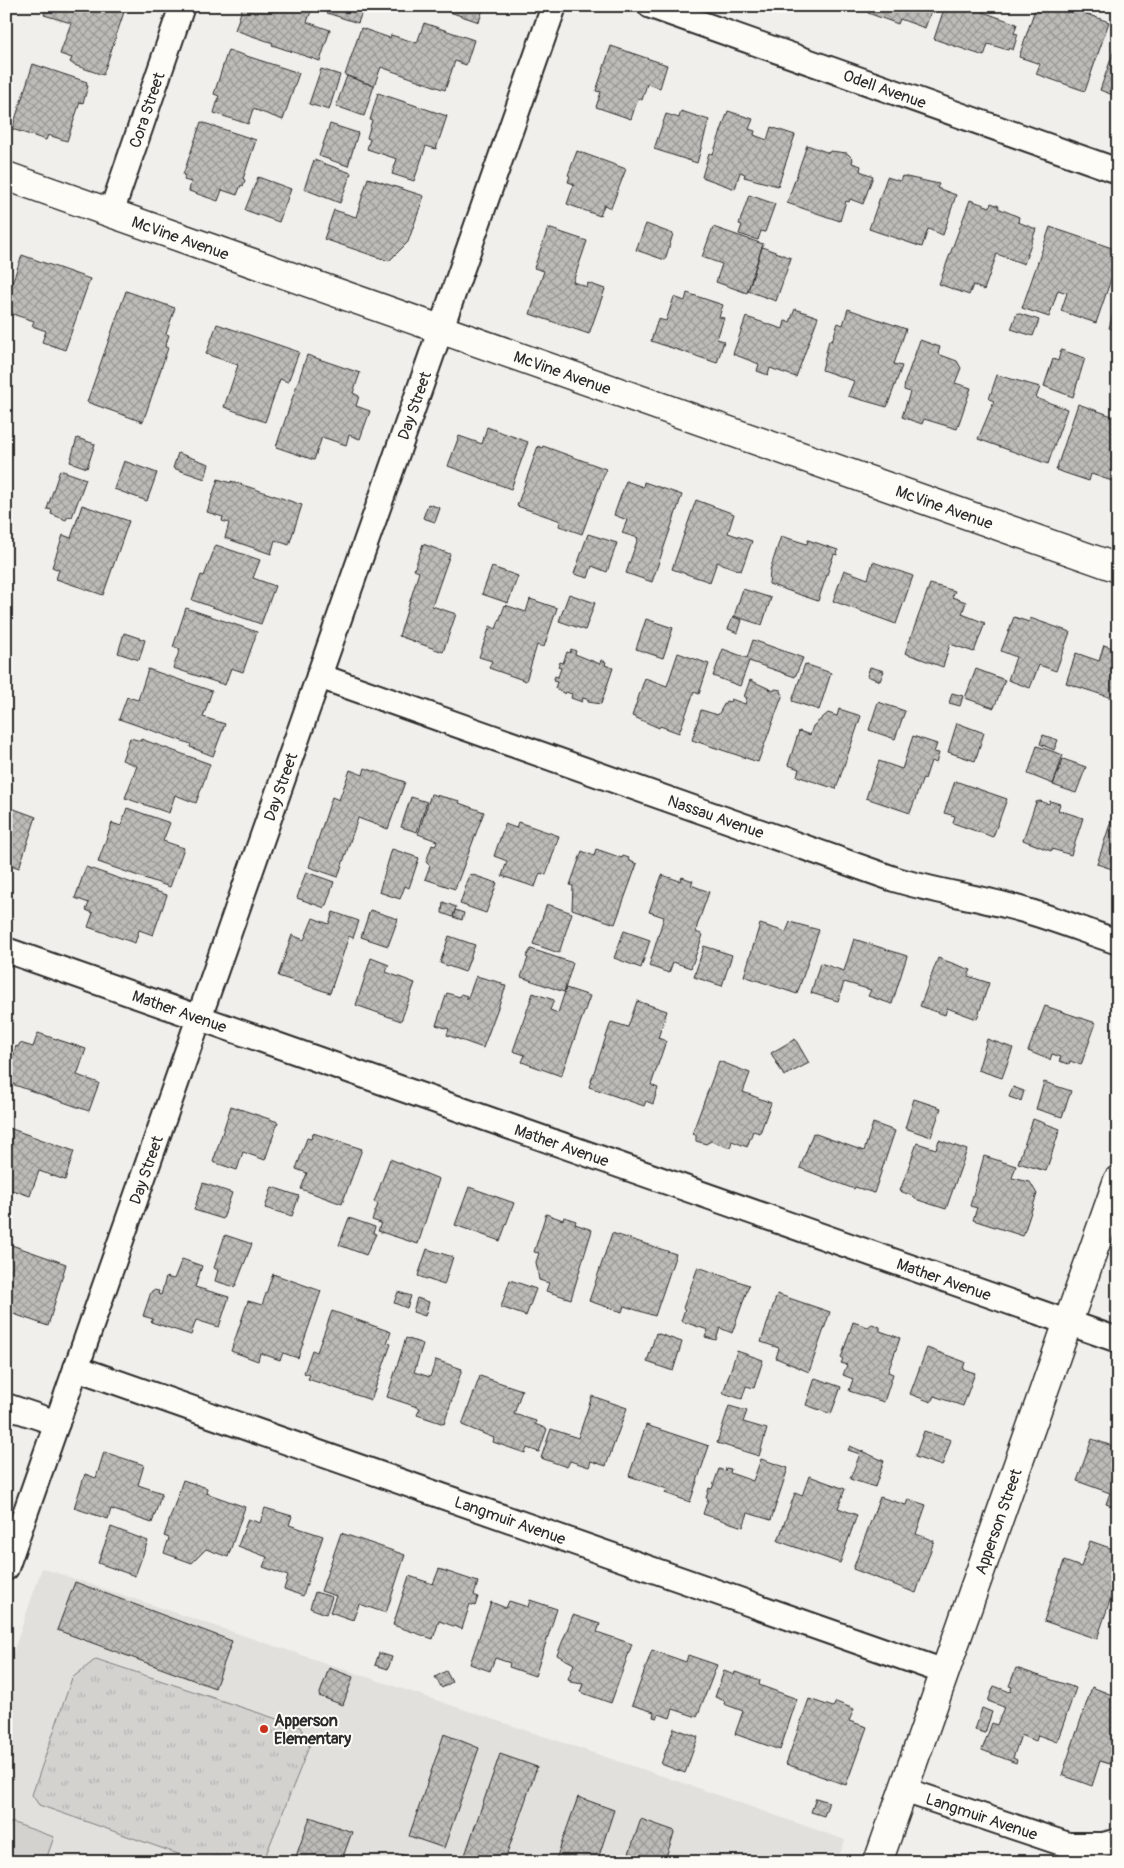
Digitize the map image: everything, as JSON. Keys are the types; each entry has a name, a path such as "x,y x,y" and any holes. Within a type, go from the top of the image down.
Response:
{"street":[{"name":"Cora Street","path":"111,213 182,6"},
{"name":"Day Street","path":"6,1568 554,6"},
{"name":"Odell Avenue","path":"651,6 1118,171"},
{"name":"McVine Avenue","path":"6,176 1118,568"},
{"name":"Nassau Avenue","path":"319,676 894,879 946,894 986,900 1022,909 1118,942"},
{"name":"Mather Avenue","path":"6,950 1118,1340"},
{"name":"Apperson Street","path":"878,1862 1118,1180"},
{"name":"Langmuir Avenue","path":"76,1368 945,1672"},
{"path":"6,1406 57,1423"},
{"name":"Langmuir Avenue","path":"904,1790 1068,1846 1103,1846 1118,1841"}],"shaded area":[{"name":"Apperson Elementary","path":"42,1568 692,1786 845,1840 837,1862 6,1862 6,1673"}],"green space":[{"path":"96,1659 301,1727 310,1744 263,1862 201,1862 39,1805 32,1795 72,1678"},
{"path":"11,1822 54,1837 45,1862 6,1862 6,1836"}],"building":[{"path":"47,6 126,6 103,75 74,65 70,62 72,58 60,54 71,23 44,15"},
{"path":"243,6 313,6 307,22 330,30 320,61 235,30"},
{"path":"329,6 364,6 358,23 327,13"},
{"path":"432,6 484,6 479,22"},
{"path":"871,6 933,6 925,28 900,19 898,24 868,13"},
{"path":"945,6 985,6 983,12 1017,24 1014,33 1018,34 1013,50 988,44 984,56 934,39"},
{"path":"1036,6 1064,6 1109,22 1085,91 1036,74 1040,64 1019,57"},
{"path":"424,23 474,40 466,65 455,61 445,90 381,67 374,86 345,75 361,28 390,38 391,35 417,43"},
{"path":"1118,39 1118,97 1100,90"},
{"path":"611,46 667,65 660,88 647,84 642,100 638,98 631,119 596,107 601,92 596,91"},
{"path":"228,50 299,73 283,120 253,109 248,124 214,113 219,96 214,94"},
{"path":"33,64 87,82 86,85 88,86 83,103 80,102 67,141 48,135 46,140 12,129"},
{"path":"321,69 340,75 329,110 309,104"},
{"path":"347,76 374,86 364,116 336,106"},
{"path":"378,93 447,116 436,149 426,146 414,181 392,174 397,159 367,149 370,139 367,138 372,120 370,120"},
{"path":"681,111 709,120 697,163 654,149 666,114 679,118"},
{"path":"728,111 753,119 749,129 755,131 754,135 767,140 771,127 795,135 778,186 744,177 745,174 740,172 735,189 702,177 709,153 713,154"},
{"path":"201,122 256,140 243,179 245,180 243,186 241,185 237,195 222,190 218,201 189,191 191,182 184,180 185,176 183,175"},
{"path":"330,124 358,133 348,166 319,156"},
{"path":"807,145 829,153 830,151 847,153 853,159 852,163 861,166 860,171 873,176 863,204 850,199 849,202 846,201 840,221 787,203"},
{"path":"577,151 626,169 611,208 604,205 600,216 567,204 574,184 568,182 570,176 568,175"},
{"path":"314,160 351,173 340,203 304,189"},
{"path":"902,176 939,184 937,188 956,195 943,235 928,229 922,247 869,229 887,177 900,181"},
{"path":"258,177 291,189 279,222 245,210"},
{"path":"368,178 424,196 408,242 389,261 324,239 334,210 356,217"},
{"path":"749,195 775,204 765,232 761,231 758,240 739,234 742,225 739,224"},
{"path":"970,200 990,207 991,203 999,206 998,208 1019,217 1018,222 1036,229 1024,264 997,254 984,290 973,285 969,295 939,284"},
{"path":"646,224 673,234 665,260 636,250"},
{"path":"713,227 763,244 747,293 716,282 722,264 702,257"},
{"path":"1050,227 1118,250 1118,259 1096,323 1061,311 1067,293 1058,290 1049,317 1022,308"},
{"path":"548,228 587,241 573,282 587,287 588,283 605,289 589,334 530,314 544,271 534,268"},
{"path":"762,247 791,258 776,301 748,291"},
{"path":"22,255 90,279 65,350 42,342 46,331 32,326 34,321 6,312 6,300"},
{"path":"126,291 175,308 166,334 169,335 165,347 168,348 143,422 87,402"},
{"path":"687,293 723,305 719,317 724,318 717,339 724,341 717,363 651,341 658,319 666,321 674,297 685,301"},
{"path":"1118,296 1118,331 1109,328"},
{"path":"795,309 818,317 796,377 770,368 768,375 757,371 759,364 733,354 746,317 783,329 785,321 790,322"},
{"path":"848,309 906,329 894,364 902,366 887,407 848,396 854,381 822,370 829,340 832,341 838,323 843,325"},
{"path":"1017,313 1039,320 1033,336 1011,329"},
{"path":"217,324 299,352 288,382 280,379 265,422 224,407 238,365 206,354"},
{"path":"920,340 940,347 938,354 957,361 961,368 955,383 971,388 957,429 924,419 922,424 902,417 910,392 904,390 905,382"},
{"path":"1061,350 1085,358 1073,397 1044,386 1053,359 1058,361"},
{"path":"307,355 360,373 353,393 359,396 356,406 370,411 360,439 349,435 346,445 322,437 314,460 276,447"},
{"path":"997,375 1040,387 1036,398 1067,409 1048,464 978,439 994,401 989,399"},
{"path":"1078,404 1115,417 1118,420 1118,483 1091,474 1089,481 1056,470"},
{"path":"487,427 528,442 511,489 448,466 459,436 482,444"},
{"path":"77,438 95,444 87,468 70,462"},
{"path":"538,446 542,448 543,446 606,469 582,534 559,526 560,522 558,520 517,506"},
{"path":"178,453 209,464 205,479 173,468"},
{"path":"124,461 157,473 147,501 114,489"},
{"path":"60,470 86,479 72,517 68,516 66,520 51,514 52,510 47,509"},
{"path":"218,479 231,483 231,481 302,505 289,545 275,540 271,554 225,538 229,523 222,521 223,517 207,512"},
{"path":"626,481 643,487 644,482 682,495 652,582 626,573 638,538 622,533 627,520 614,515"},
{"path":"696,500 734,514 728,533 752,541 741,571 717,562 710,582 672,569"},
{"path":"428,504 440,508 435,522 423,518"},
{"path":"82,505 129,521 103,595 56,579 59,570 52,567 63,535 71,538"},
{"path":"588,534 617,543 607,572 592,566 588,578 574,574"},
{"path":"781,536 807,544 808,540 838,550 837,555 834,554 818,601 769,584 770,570"},
{"path":"423,544 450,554 432,606 456,614 443,652 399,636 419,572 414,570"},
{"path":"216,545 260,560 253,578 275,586 261,624 192,600 201,575 204,576"},
{"path":"873,562 913,576 896,624 833,601 844,570 868,579"},
{"path":"492,567 518,576 508,603 482,594"},
{"path":"930,584 955,591 952,597 966,602 962,614 985,623 974,652 950,644 943,667 905,653"},
{"path":"743,589 771,598 762,625 734,616"},
{"path":"569,594 595,603 585,630 559,621"},
{"path":"530,599 557,608 544,647 537,645 526,681 489,668 492,661 479,657 490,626 496,629 505,605 526,612"},
{"path":"186,608 257,632 243,672 231,668 225,685 173,668 180,649 173,647"},
{"path":"733,617 742,620 738,633 728,629"},
{"path":"1014,617 1029,622 1030,618 1070,632 1056,671 1039,665 1030,688 1008,680 1016,657 1001,651"},
{"path":"646,619 673,628 663,658 636,649"},
{"path":"124,633 145,640 139,660 118,653"},
{"path":"753,640 803,658 795,677 749,661 740,686 713,676 723,649 747,658"},
{"path":"1104,645 1118,650 1118,700 1066,683 1076,653 1099,661"},
{"path":"571,649 576,651 575,654 600,664 601,660 606,662 605,665 613,668 601,704 588,702 589,700 583,698 582,702 571,698 572,694 566,692 565,694 555,688 557,682 553,681 555,676 558,677 561,668 558,667 560,662 563,663 567,652 570,653"},
{"path":"678,653 709,664 699,694 694,692 679,733 660,726 659,728 632,716 645,678 667,686"},
{"path":"805,664 831,673 819,710 792,701"},
{"path":"870,667 884,671 880,681 867,676"},
{"path":"148,669 212,691 203,717 225,724 213,756 190,747 191,744 119,719 127,697 138,700"},
{"path":"976,669 1005,680 994,708 965,698"},
{"path":"750,680 774,691 775,689 781,690 780,693 783,694 758,762 692,740 701,710 718,715 726,701 730,702 731,699 745,704 747,698 744,697"},
{"path":"952,693 963,696 960,706 949,703"},
{"path":"878,702 905,711 895,739 869,730"},
{"path":"839,709 861,716 836,789 797,776 799,769 788,765 799,731 810,735 813,726 828,713 837,716"},
{"path":"957,723 984,733 975,761 948,752"},
{"path":"1043,735 1058,740 1054,750 1040,744"},
{"path":"913,736 937,744 934,752 939,753 936,763 931,761 910,813 866,798 879,761 902,769"},
{"path":"130,738 141,741 141,739 210,764 196,803 175,795 169,813 125,798 137,766 122,760"},
{"path":"1037,746 1063,755 1053,784 1028,774"},
{"path":"1063,759 1086,767 1076,793 1053,785"},
{"path":"365,768 405,782 388,829 358,818 338,877 309,867 332,797 339,800 350,770 363,775"},
{"path":"955,781 1007,799 993,837 953,823 955,816 944,813"},
{"path":"431,794 460,801 459,803 484,812 455,889 425,879 430,866 426,862 432,845 435,846 437,841 418,834"},
{"path":"411,797 427,802 417,832 401,827"},
{"path":"1040,801 1049,804 1050,801 1060,804 1058,810 1083,818 1071,855 1052,849 1051,851 1023,840 1036,802"},
{"path":"6,806 36,817 19,868 6,863"},
{"path":"127,808 170,823 163,841 184,848 170,887 98,862 112,823 121,826"},
{"path":"1112,818 1118,820 1118,871 1097,864"},
{"path":"518,822 559,836 546,875 540,873 535,887 502,876 507,861 494,856 505,824 516,828"},
{"path":"392,849 419,858 409,888 405,886 400,899 379,892"},
{"path":"596,849 622,858 623,856 629,858 628,860 637,864 615,924 572,909 573,886 570,885 582,851 594,856"},
{"path":"86,867 167,895 153,935 139,930 135,943 88,927 93,913 86,910 89,903 75,898"},
{"path":"306,872 334,882 325,908 297,898"},
{"path":"470,874 497,883 486,913 460,904"},
{"path":"662,875 680,881 682,877 693,881 691,885 709,892 696,932 703,935 691,968 673,962 669,973 649,966 664,917 649,912"},
{"path":"443,902 456,907 453,917 442,913"},
{"path":"547,904 572,913 559,953 533,944"},
{"path":"370,910 398,919 388,946 361,937"},
{"path":"455,910 464,913 462,920 453,917"},
{"path":"333,912 359,921 353,938 349,936 330,993 278,976 292,935 304,940 313,918 329,924"},
{"path":"790,922 819,930 797,994 744,976 760,924 786,932"},
{"path":"624,931 650,940 641,968 614,958"},
{"path":"449,936 475,945 465,972 440,963"},
{"path":"854,939 907,956 892,1004 868,996 871,990 844,982 838,1001 811,993 820,963 844,971"},
{"path":"704,946 732,955 722,986 694,977"},
{"path":"531,949 573,963 564,992 521,977 528,958 526,957"},
{"path":"371,958 389,965 386,972 415,983 401,1021 356,1005"},
{"path":"938,958 971,970 968,976 989,983 977,1019 947,1008 945,1015 920,1006"},
{"path":"476,976 502,983 501,985 506,986 483,1048 447,1035 449,1029 436,1025 447,993 460,997 461,994 467,996 467,1000"},
{"path":"566,988 590,996 561,1076 522,1062 525,1055 513,1051 533,993 554,1000 550,1010 558,1013"},
{"path":"637,1001 667,1011 658,1038 666,1041 651,1085 658,1088 653,1104 646,1101 644,1106 589,1087 611,1022 628,1027"},
{"path":"1045,1006 1096,1023 1081,1065 1070,1061 1069,1064 1059,1061 1061,1057 1052,1054 1050,1060 1028,1051"},
{"path":"38,1033 86,1049 77,1075 99,1083 89,1111 6,1082 16,1046 18,1047 20,1043 33,1047"},
{"path":"795,1039 809,1063 784,1076 771,1053"},
{"path":"987,1039 1013,1048 1002,1078 978,1070"},
{"path":"719,1061 750,1073 743,1092 771,1103 760,1133 753,1131 747,1147 732,1141 730,1148 711,1141 706,1144 696,1141 696,1135 692,1134"},
{"path":"1044,1082 1071,1091 1062,1117 1036,1109"},
{"path":"1013,1087 1024,1091 1021,1101 1009,1097"},
{"path":"914,1099 941,1108 931,1137 905,1128"},
{"path":"231,1106 278,1122 265,1160 243,1152 237,1170 213,1162"},
{"path":"1033,1119 1060,1129 1046,1171 1018,1163"},
{"path":"873,1123 895,1131 874,1193 855,1187 854,1189 800,1168 813,1133 864,1151"},
{"path":"6,1127 74,1151 65,1180 39,1171 30,1196 6,1188"},
{"path":"313,1133 362,1149 342,1204 301,1189 307,1173 296,1169 307,1138 311,1139"},
{"path":"939,1140 967,1150 946,1209 915,1199 915,1197 900,1191 917,1143 936,1149"},
{"path":"984,1156 1016,1166 1012,1178 1030,1182 1037,1194 1023,1236 973,1220 977,1208 970,1206"},
{"path":"390,1159 439,1179 418,1244 378,1231 381,1223 372,1220 378,1204 374,1202"},
{"path":"203,1183 232,1193 223,1219 194,1210"},
{"path":"272,1187 299,1196 292,1216 265,1208"},
{"path":"469,1187 514,1203 500,1241 455,1225"},
{"path":"546,1214 563,1220 564,1217 576,1221 575,1224 592,1230 571,1299 546,1291 549,1283 539,1280 536,1262 539,1253 534,1252"},
{"path":"349,1218 375,1227 373,1233 376,1234 366,1255 339,1245"},
{"path":"612,1233 676,1254 655,1316 624,1306 622,1312 589,1301"},
{"path":"225,1235 252,1244 235,1287 215,1281 218,1270 214,1268"},
{"path":"6,1243 66,1264 48,1326 8,1312 6,1316"},
{"path":"427,1249 453,1257 444,1285 418,1276"},
{"path":"182,1259 202,1266 195,1287 229,1297 219,1327 196,1320 191,1335 151,1322 153,1319 143,1316 151,1292 153,1290 159,1291 158,1294 161,1295 166,1277 174,1279"},
{"path":"698,1267 749,1285 732,1333 720,1328 716,1340 705,1337 708,1330 681,1321 685,1309 683,1308"},
{"path":"273,1274 321,1291 298,1358 283,1353 280,1360 260,1353 258,1361 231,1351 248,1301 262,1305"},
{"path":"510,1280 536,1289 526,1316 501,1307"},
{"path":"398,1292 411,1296 407,1308 394,1303"},
{"path":"777,1294 830,1312 809,1372 776,1358 779,1348 761,1342"},
{"path":"417,1298 429,1302 425,1316 413,1312"},
{"path":"332,1311 391,1332 387,1343 391,1344 371,1400 308,1379 310,1375 304,1373 312,1350 317,1352"},
{"path":"853,1322 868,1327 872,1324 880,1327 880,1331 900,1338 888,1372 893,1374 884,1402 849,1391 853,1379 843,1375 847,1365 841,1363 843,1359 841,1358"},
{"path":"656,1333 682,1342 673,1371 647,1362"},
{"path":"406,1338 423,1344 414,1372 430,1377 436,1360 462,1369 444,1424 417,1415 420,1408 387,1397"},
{"path":"927,1348 965,1362 963,1369 975,1373 963,1406 934,1396 931,1402 910,1394"},
{"path":"737,1351 763,1360 754,1388 746,1386 742,1399 723,1393"},
{"path":"480,1376 522,1390 514,1414 536,1421 535,1424 547,1429 539,1452 527,1448 525,1453 493,1442 494,1438 462,1425"},
{"path":"815,1378 841,1387 831,1414 806,1405"},
{"path":"592,1396 627,1408 606,1466 591,1461 589,1467 570,1461 567,1467 541,1458 551,1429 578,1438"},
{"path":"729,1406 747,1411 743,1422 767,1429 759,1456 717,1443"},
{"path":"646,1425 709,1446 690,1502 665,1493 667,1489 629,1476"},
{"path":"924,1431 951,1440 942,1466 915,1457"},
{"path":"1092,1439 1118,1448 1118,1508 1106,1504 1110,1493 1077,1481"},
{"path":"850,1446 884,1461 875,1487 850,1479 860,1454 848,1450"},
{"path":"104,1452 144,1465 138,1485 162,1493 152,1523 111,1509 108,1519 74,1508 85,1474 96,1478"},
{"path":"761,1459 788,1468 771,1520 748,1513 743,1527 703,1514 709,1488 712,1489 719,1469 725,1471 726,1468 731,1469 730,1473 753,1481"},
{"path":"809,1476 845,1489 838,1508 857,1515 840,1563 778,1541 795,1493 802,1496"},
{"path":"183,1480 207,1488 206,1493 245,1507 228,1557 206,1549 192,1563 164,1553 169,1538 164,1536"},
{"path":"880,1497 906,1505 908,1499 926,1505 916,1534 934,1541 916,1593 853,1569"},
{"path":"265,1508 292,1516 289,1525 323,1536 303,1596 284,1589 288,1576 263,1567 267,1557 238,1546 248,1519 260,1523"},
{"path":"111,1527 148,1541 135,1576 98,1563"},
{"path":"341,1533 405,1555 386,1613 359,1604 353,1620 330,1612 336,1596 321,1591"},
{"path":"1090,1541 1116,1550 1118,1545 1118,1586 1115,1586 1097,1639 1044,1621 1064,1561 1081,1567"},
{"path":"439,1569 478,1582 474,1595 478,1597 475,1606 470,1604 462,1629 439,1621 433,1639 393,1625 409,1576 433,1584"},
{"path":"75,1582 232,1641 215,1688 57,1630"},
{"path":"315,1592 332,1597 326,1614 310,1608"},
{"path":"530,1600 557,1609 535,1676 509,1667 510,1663 495,1658 490,1671 470,1664 491,1602 506,1608 509,1601 528,1607"},
{"path":"573,1615 600,1624 597,1632 632,1644 611,1703 580,1692 583,1684 570,1682 571,1680 568,1679 574,1664 557,1655"},
{"path":"652,1650 686,1662 688,1655 717,1665 697,1717 673,1709 670,1718 659,1714 657,1718 653,1717 654,1712 632,1705"},
{"path":"379,1653 392,1657 388,1669 375,1665"},
{"path":"329,1668 353,1677 343,1705 319,1696"},
{"path":"1016,1668 1076,1688 1057,1742 1038,1735 1036,1741 1021,1735 1013,1758 1017,1760 1016,1763 982,1750 992,1723 997,1725 1004,1707 988,1701 994,1686 1010,1692 1012,1687 1009,1686"},
{"path":"446,1671 452,1682 442,1688 435,1677"},
{"path":"724,1671 734,1675 735,1672 760,1680 759,1685 797,1699 780,1750 735,1734 743,1711 724,1704 725,1701 715,1697"},
{"path":"1092,1687 1112,1695 1113,1692 1118,1694 1118,1757 1113,1756 1110,1764 1100,1761 1092,1786 1062,1775"},
{"path":"809,1699 833,1707 836,1702 854,1709 849,1721 867,1727 846,1785 786,1764"},
{"path":"982,1708 992,1712 985,1733 975,1730"},
{"path":"674,1728 698,1737 685,1773 661,1764"},
{"path":"444,1734 479,1748 444,1848 409,1836"},
{"path":"500,1754 537,1767 504,1862 464,1862 465,1855"},
{"path":"578,1797 614,1810 597,1862 555,1862"},
{"path":"816,1798 829,1802 824,1816 811,1812"},
{"path":"310,1817 352,1832 341,1862 294,1862"},
{"path":"641,1819 675,1831 664,1862 626,1862"},
{"path":"400,1854 423,1862 397,1862"}],"place":[{"name":"Apperson Elementary","path":"264,1729"}]}
